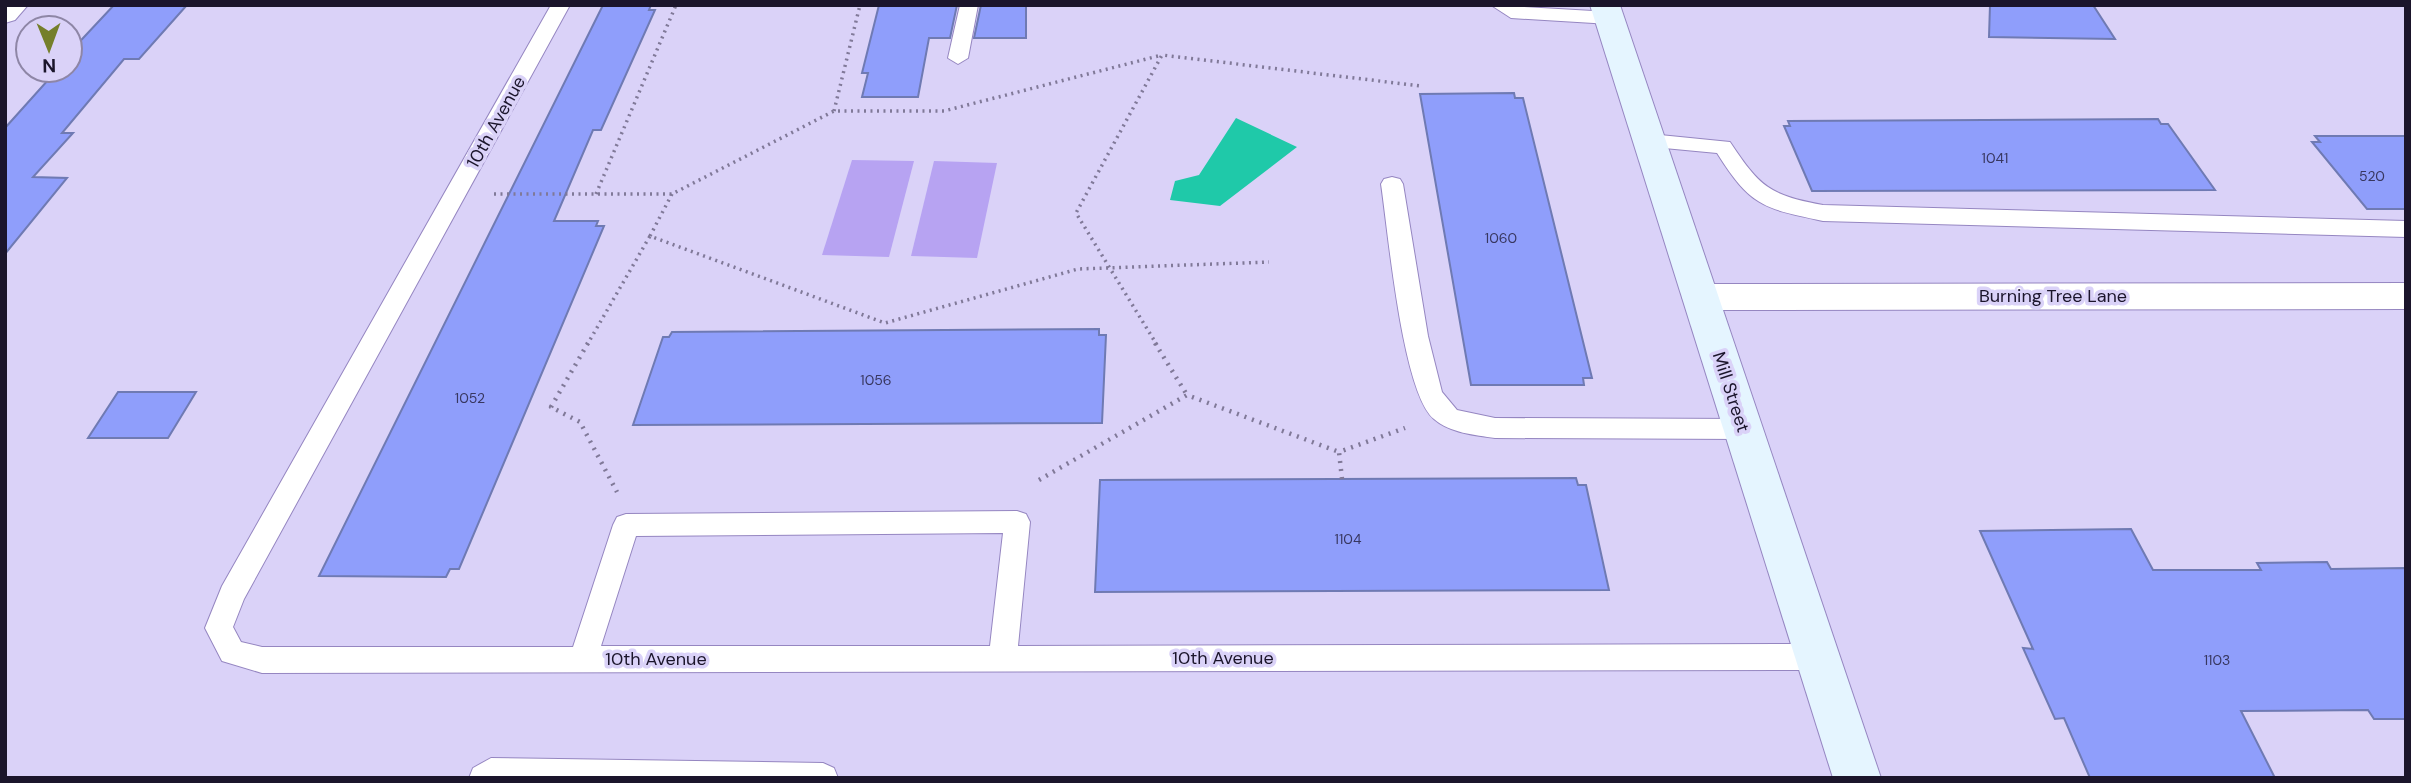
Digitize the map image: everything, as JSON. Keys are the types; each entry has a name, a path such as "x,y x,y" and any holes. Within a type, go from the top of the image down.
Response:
{"main road":[{"name":"Mill Street","path":"1608,12 1857,778"}],"street":[{"path":"5,14 13,5"},
{"name":"Burning Tree Lane","path":"1700,297 2406,296"}],"lane":[{"name":"10th Avenue","path":"561,5 232,595 219,628 232,652 262,660 1818,657"},
{"path":"958,58 969,5"},
{"path":"1500,5 1511,12 1608,12"},
{"path":"1650,141 1723,147 1747,184 1779,204 1823,213 2406,229"},
{"path":"1392,184 1424,368 1434,404 1457,422 1495,428 1743,429"},
{"path":"583,659 626,525 1017,522 1003,658"},
{"path":"484,778 491,772 823,778"}],"path":[{"path":"596,194 676,5"},
{"path":"834,111 860,5"},
{"path":"481,195 672,194 834,111 944,111 1162,55 1421,86"},
{"path":"1162,55 1076,213 1187,395 1339,452 1405,429"},
{"path":"617,492 580,422 551,407 672,194"},
{"path":"650,236 885,323 1078,269 1269,262"},
{"path":"1039,480 1187,395"},
{"path":"1339,452 1342,479"}],"shaded area":[{"path":"1236,118 1297,147 1220,206 1170,200 1175,181 1199,175"},
{"path":"852,160 914,161 889,257 822,255"},
{"path":"934,161 997,163 977,258 911,256"}],"building":[{"path":"114,5 187,5 139,59 124,59 62,133 73,133 33,177 67,178 5,254 5,128 45,84 84,84 84,37"},
{"path":"603,5 651,5 649,10 655,10 601,130 593,130 554,221 598,221 596,226 604,226 459,569 450,569 446,577 319,576"},
{"path":"879,5 957,5 950,38 929,38 918,97 862,97 868,73 862,73"},
{"path":"981,5 1026,5 1026,38 974,38"},
{"path":"1990,5 2093,5 2115,39 1989,37"},
{"path":"1514,93 1515,98 1523,98 1592,378 1583,378 1584,385 1471,385 1420,94"},
{"path":"2158,119 2161,124 2168,124 2215,190 1812,191 1784,126 1790,126 1788,121"},
{"path":"2315,136 2406,136 2406,209 2367,209 2312,142 2320,142"},
{"path":"1099,329 1099,335 1106,335 1102,423 633,425 663,337 669,337 672,332"},
{"path":"118,392 196,392 168,438 88,438"},
{"path":"1576,478 1578,485 1586,485 1609,590 1095,592 1100,480"},
{"path":"2131,529 2153,570 2261,570 2257,563 2327,562 2331,569 2406,568 2406,719 2374,719 2368,710 2241,711 2275,778 2090,778 2064,718 2055,719 2023,648 2033,649 1980,531"}]}
